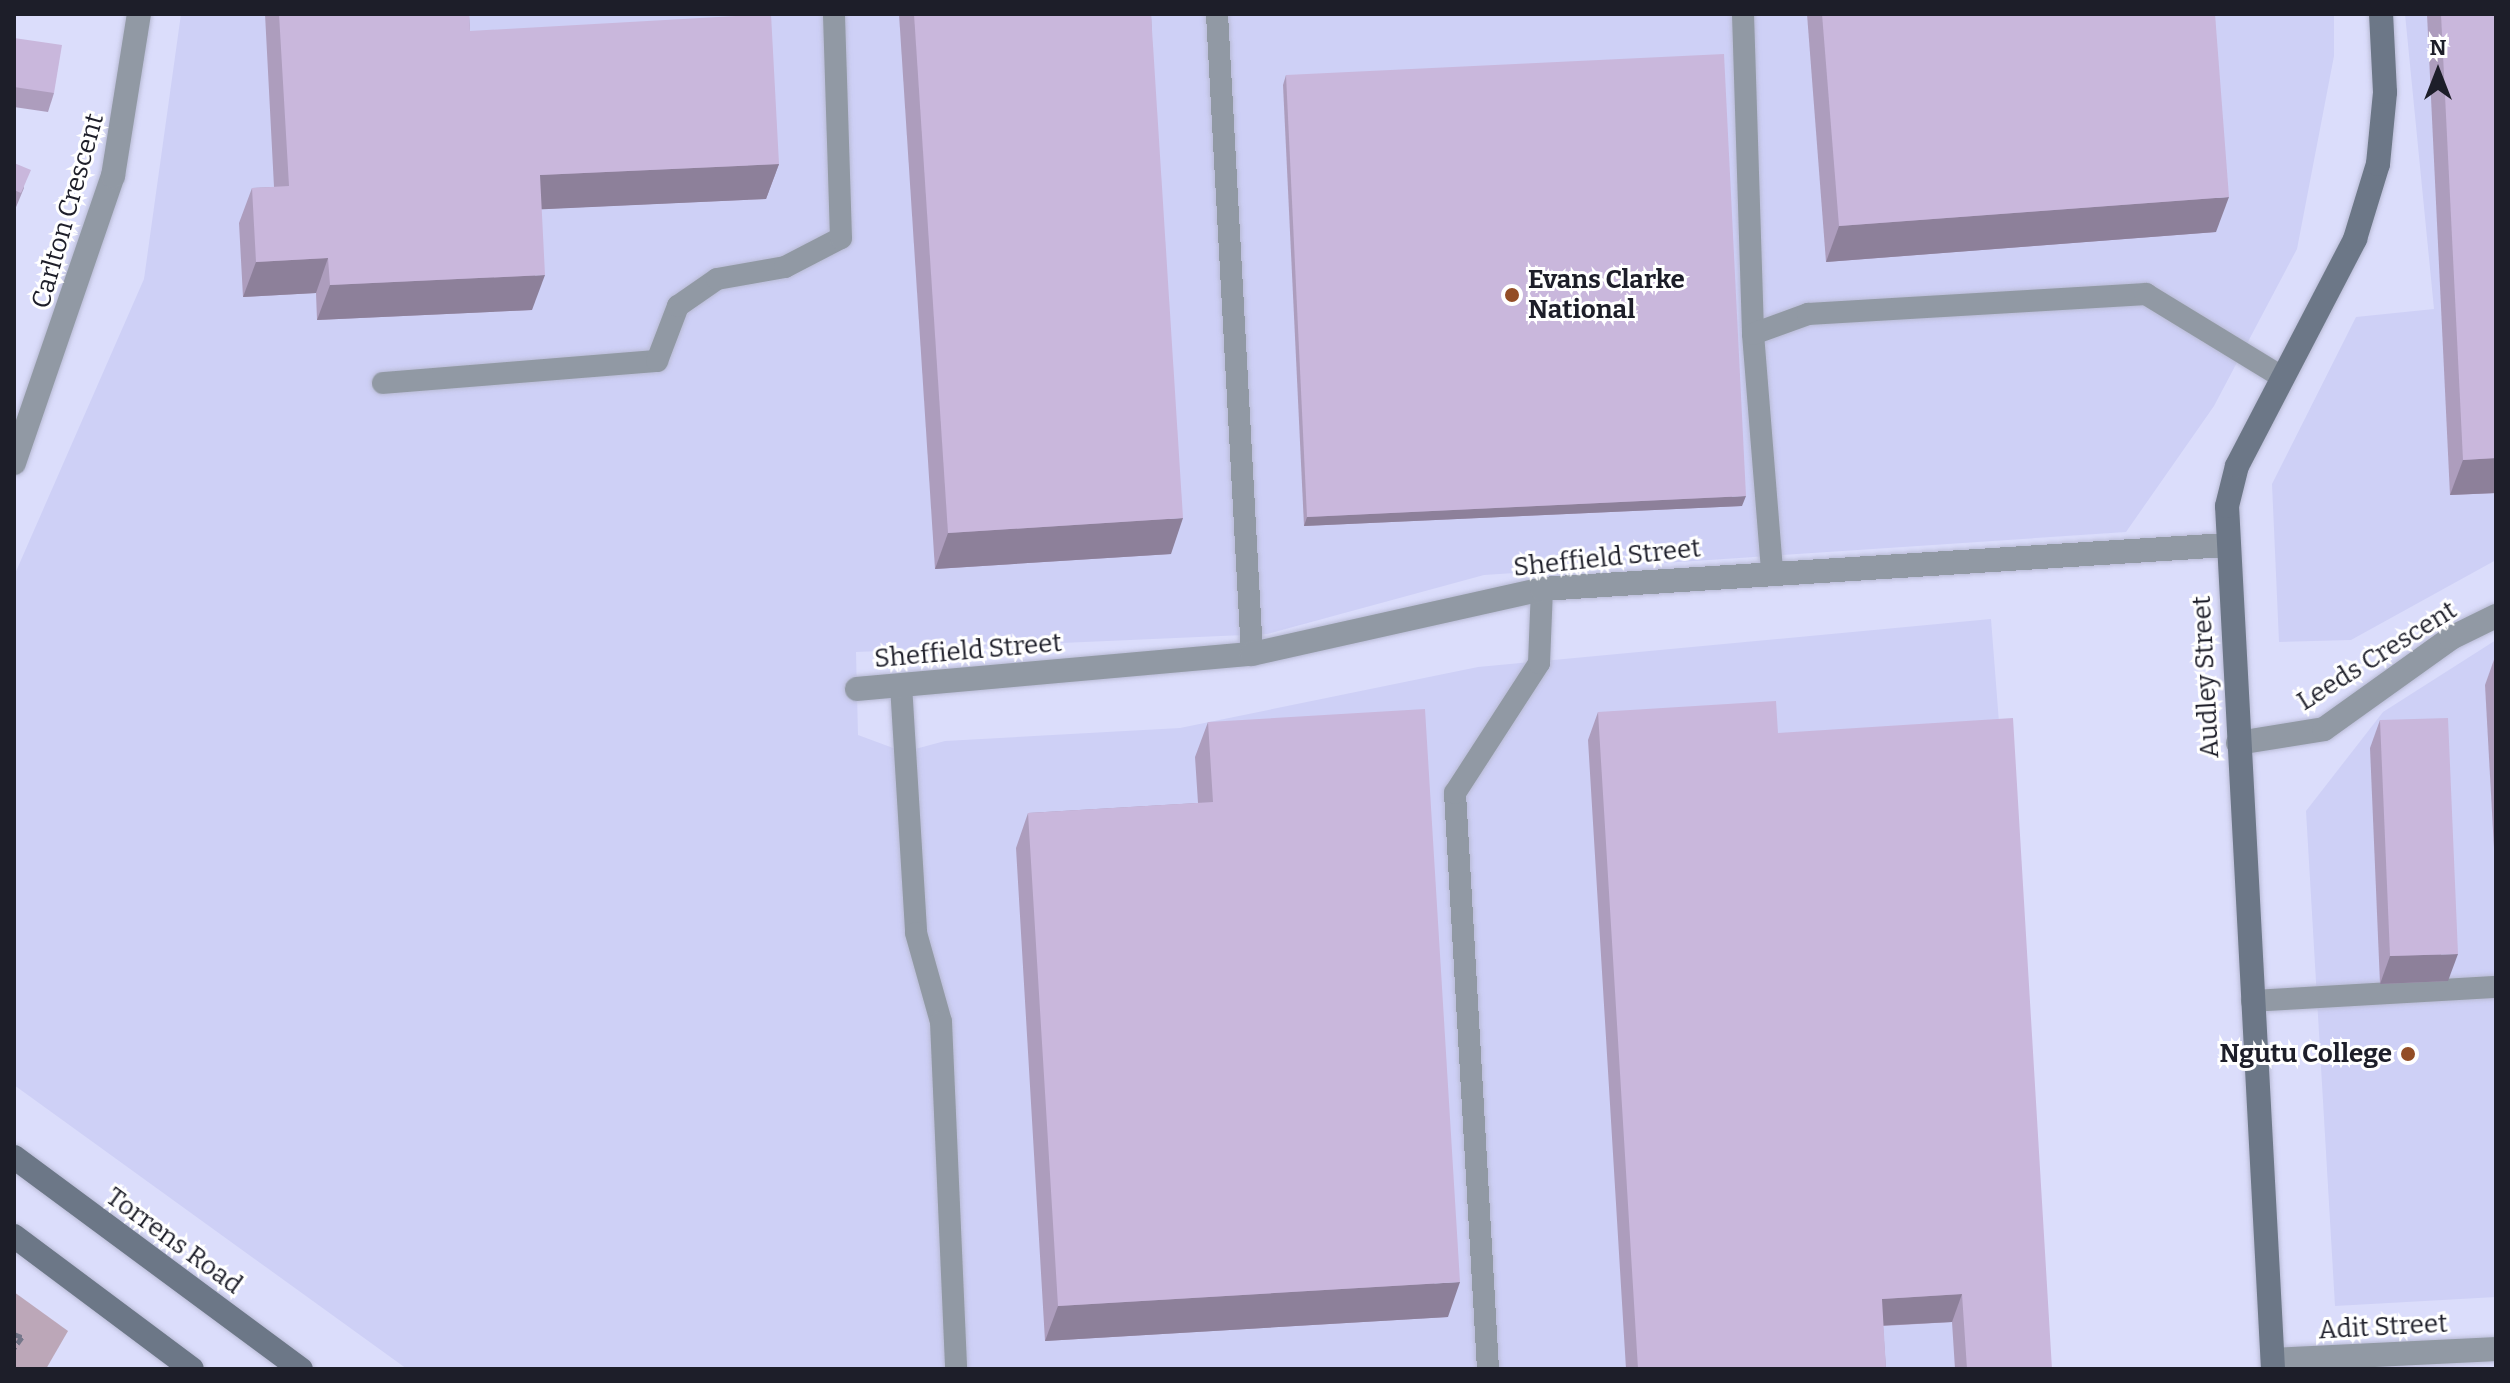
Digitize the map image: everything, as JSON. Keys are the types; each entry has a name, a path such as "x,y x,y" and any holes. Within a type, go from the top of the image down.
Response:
{"street":[{"name":"Carlton Crescent","path":"14,463 113,176 139,14"},
{"name":"Audley Street","path":"2273,1365 2226,545 2237,466 2355,239 2378,164 2385,92 2381,14"},
{"name":"Sheffield Street","path":"857,689 1252,654 1542,589 1772,571 2226,545"},
{"name":"Leeds Crescent","path":"2238,743 2324,729 2451,638 2496,616"},
{"name":"Torrens Road","path":"14,1157 301,1369"},
{"path":"14,1236 192,1369"},
{"name":"Adit Street","path":"2273,1365 2496,1349"}],"lane":[{"path":"383,383 657,361 678,306 717,279 785,267 841,238 834,14"},
{"path":"1217,14 1252,654"},
{"path":"1743,14 1753,334 1772,571"},
{"path":"1753,334 1808,314 2146,294 2282,377"},
{"path":"1488,1369 1455,793 1539,663 1542,589"},
{"path":"901,685 916,933 941,1022 956,1369"},
{"path":"2252,1001 2496,987"}],"path":[{"path":"14,1334 22,1337 14,1348"}],"shaded area":[{"path":"181,14 2334,14 2334,56 2297,249 2214,406 2126,532 1484,575 1267,634 856,652 858,735 904,752 945,741 1180,728 1478,667 1991,619 2049,1369 407,1369 14,1085 14,576 144,279"},
{"path":"2405,14 2496,14 2496,560 2351,640 2279,642 2272,484 2356,317 2434,309"},
{"name":"Ngutu College","path":"2496,640 2496,1297 2335,1306 2306,811 2383,712"},
{"path":"14,1292 68,1331 46,1369 14,1369"}],"building":[{"path":"279,14 469,14 470,31 771,14 779,164 540,175 545,275 330,285 328,258 256,262 252,188 289,186"},
{"path":"914,14 1151,14 1183,518 948,533"},
{"path":"1822,14 2215,14 2229,197 1839,226"},
{"path":"2441,14 2496,14 2496,458 2463,460"},
{"path":"14,38 62,45 54,93 14,87"},
{"name":"Evans Clarke National","path":"1724,54 1746,496 1307,517 1286,75"},
{"path":"14,163 31,170 21,193 14,190"},
{"path":"1776,701 1778,733 2013,718 2052,1369 1967,1369 1962,1294 1882,1299 1886,1369 1638,1369 1598,712"},
{"path":"1425,709 1460,1282 1058,1306 1028,813 1213,802 1208,722"},
{"path":"2448,718 2458,954 2390,956 2380,720"}],"place":[{"name":"Evans Clarke National","path":"1512,295"},
{"name":"Ngutu College","path":"2408,1054"}]}
